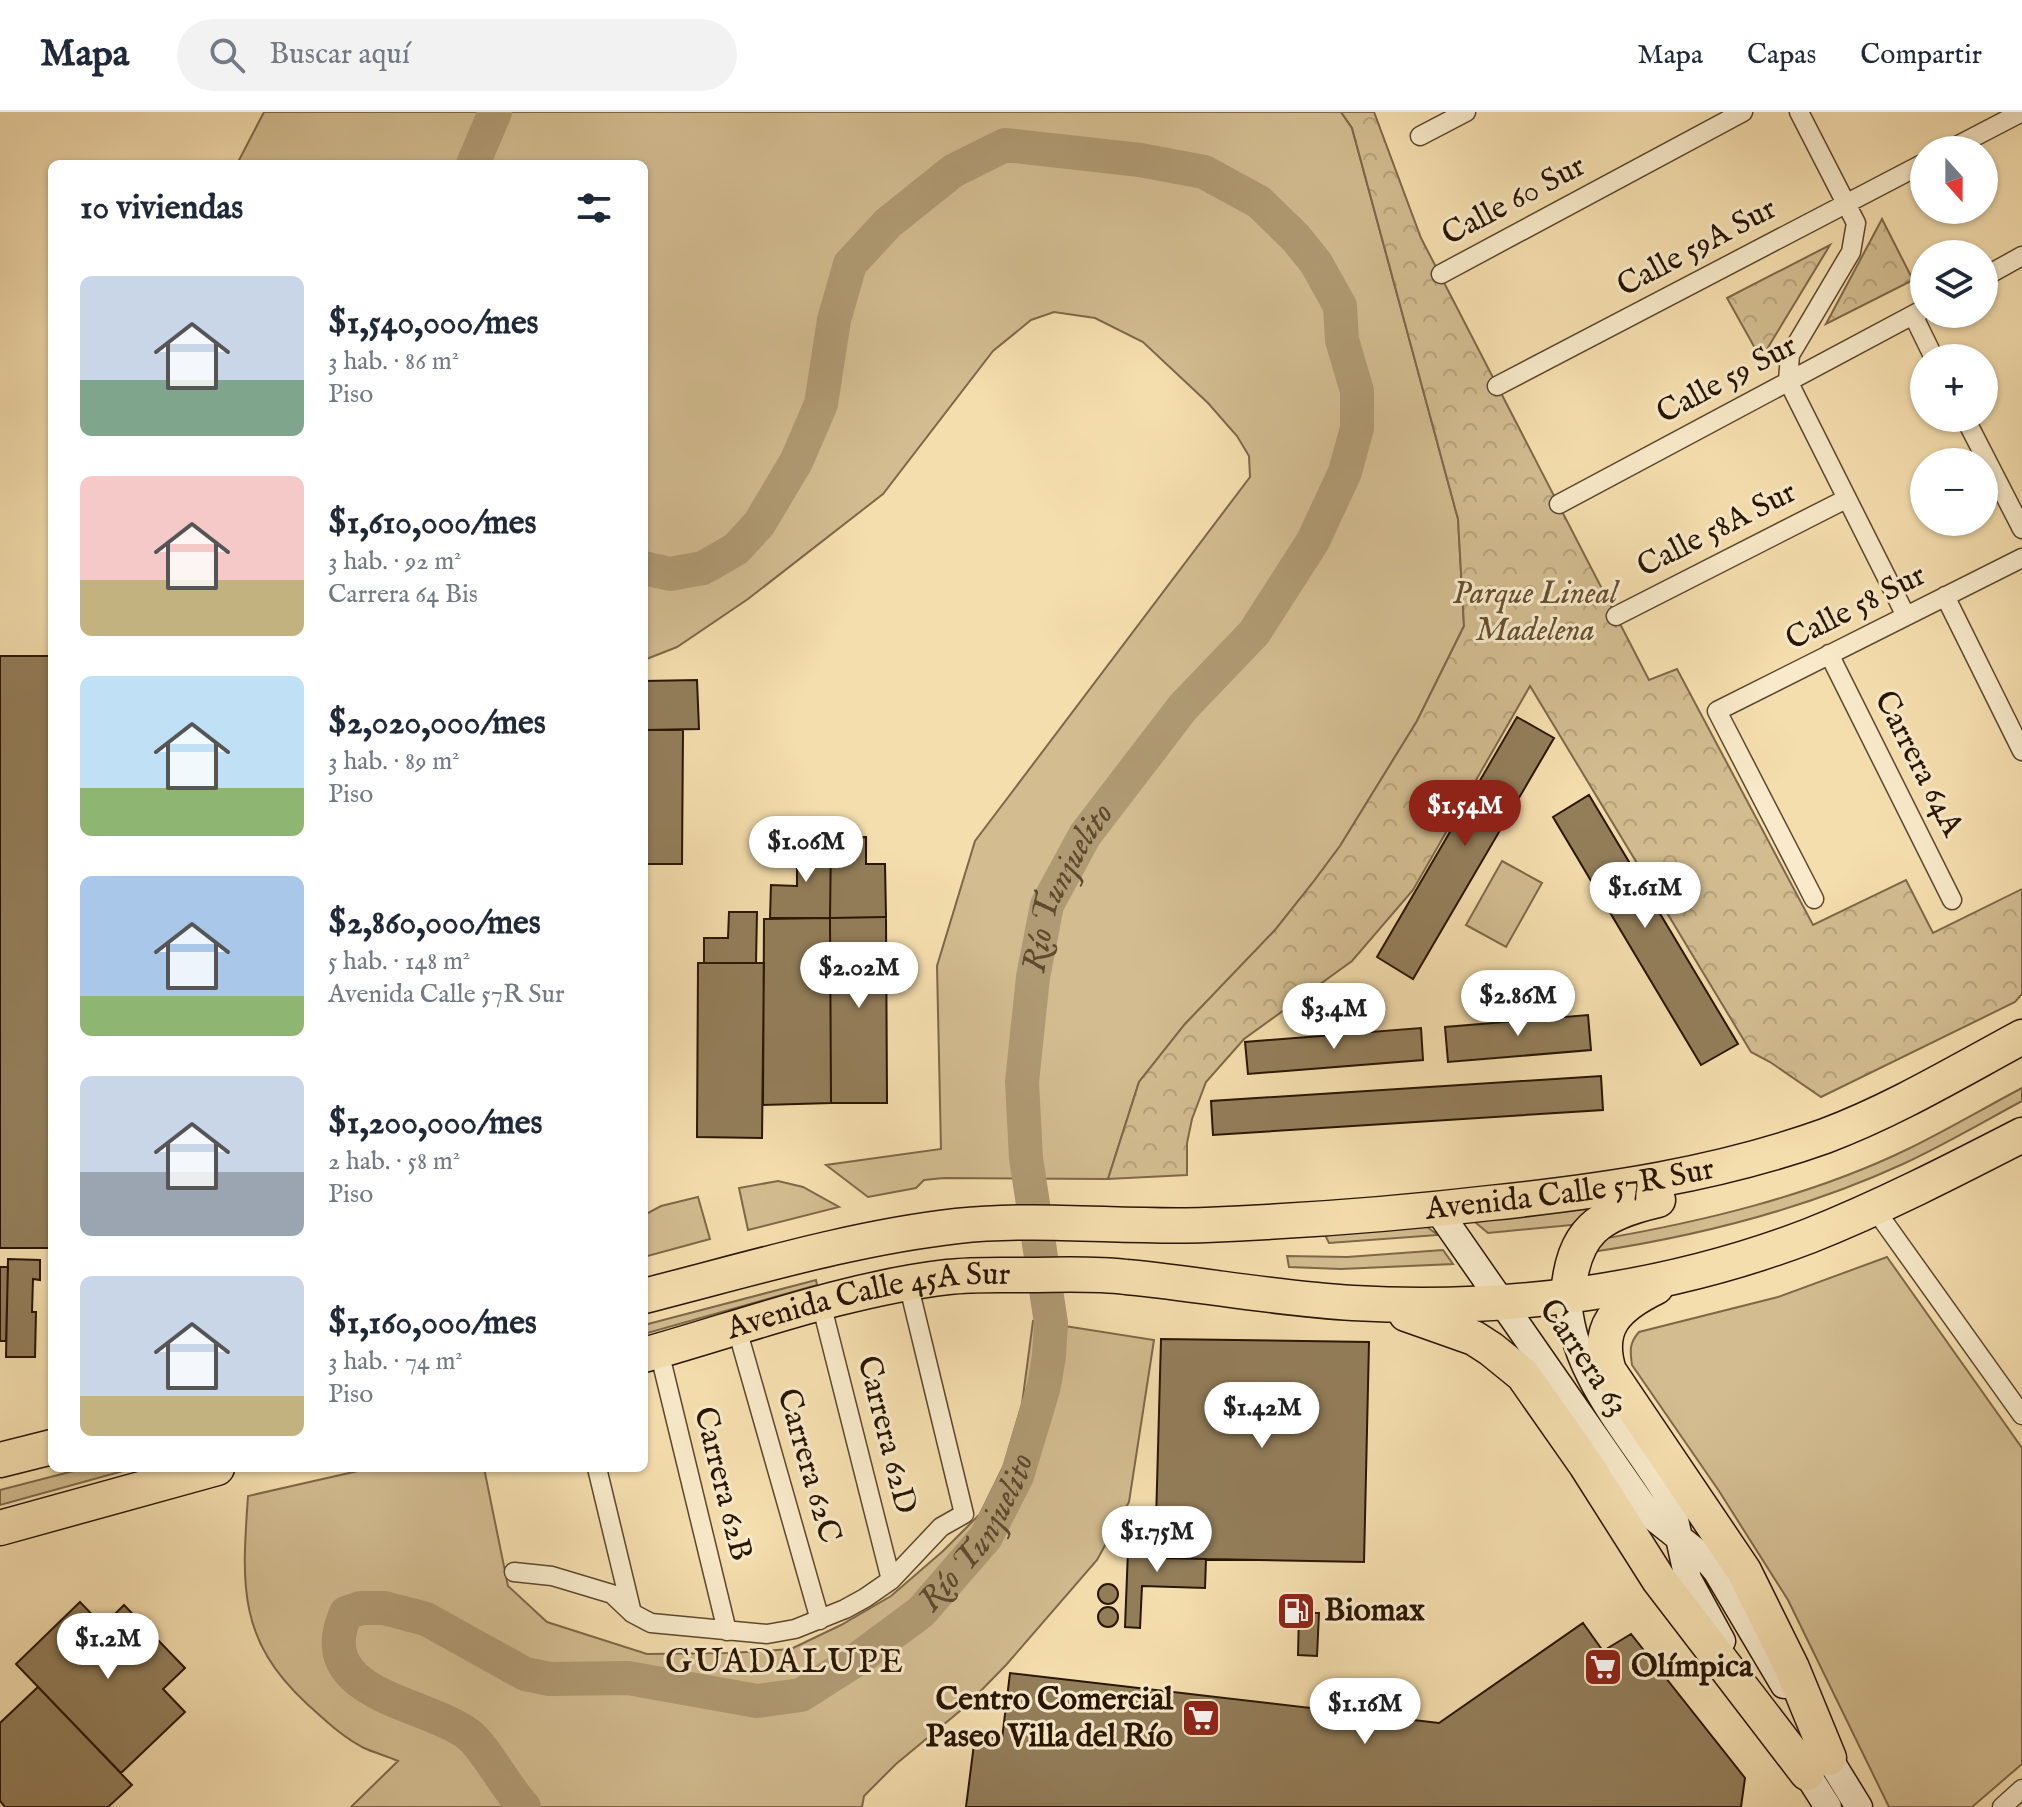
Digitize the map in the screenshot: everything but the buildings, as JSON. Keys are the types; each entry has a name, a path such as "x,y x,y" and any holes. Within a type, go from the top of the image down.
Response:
{"highway":[{"name":"Avenida Calle 57R Sur","path":"1090,1222 1245,1223 1437,1209 1603,1191 1738,1163 1854,1124 1949,1079 2022,1037"},
{"path":"1568,1295 1571,1267 1582,1240 1589,1230 1609,1215 1773,1170 1872,1135 1917,1109 1973,1063"},
{"path":"1818,1766 1792,1668 1744,1571 1619,1387 1604,1355 1603,1342 1613,1317 1625,1305 1654,1287 1809,1235 1874,1208 2022,1135"},
{"name":"Avenida Calle 45A Sur","path":"648,1295 897,1234 1014,1222 1090,1222"},
{"path":"1363,1303 1503,1302 1568,1295 1690,1274"},
{"name":"Avenida Calle 45A Sur","path":"651,1353 821,1303 949,1276 1099,1275 1302,1299 1363,1303"},
{"path":"1363,1303 1424,1318 1462,1333 1491,1349 1523,1375 1586,1465 1659,1580 1818,1766"},
{"path":"0,1460 48,1448"},
{"path":"0,1528 203,1472"}],"street":[{"path":"1420,136 1466,112"},
{"name":"Calle 60 Sur","path":"1441,274 1743,112"},
{"path":"1799,112 1847,203 1856,223 1856,237 1840,272 1790,355 1788,381 1906,616"},
{"path":"1976,136 2022,112"},
{"name":"Calle 59A Sur","path":"1497,386 1910,170"},
{"path":"1998,269 2022,256"},
{"name":"Calle 59 Sur","path":"1559,504 1910,316"},
{"path":"1972,432 2022,529"},
{"name":"Calle 58A Sur","path":"1616,616 1846,499"},
{"name":"Calle 58 Sur","path":"1814,899 1717,711 2022,558"},
{"path":"1945,596 2022,751"},
{"name":"Carrera 64A","path":"1829,654 1952,900"},
{"path":"1874,1208 2022,1415"},
{"name":"Carrera 63","path":"1437,1209 1640,1501 1660,1525 1679,1540"},
{"path":"514,1572 552,1576 612,1594 632,1613 651,1623 767,1634 820,1620 845,1609 891,1580 941,1527 964,1514 908,1283"},
{"name":"Carrera 63","path":"1568,1295 1570,1324 1579,1356 1672,1506 1688,1579 1696,1598 1818,1766 1859,1807"},
{"name":"Carrera 62D","path":"821,1303 891,1580"},
{"name":"Carrera 62C","path":"737,1329 820,1620"},
{"name":"Carrera 62B","path":"651,1353 727,1631"},
{"path":"598,1472 632,1613"},
{"name":"Carrera 63","path":"1818,1766 1828,1807"},
{"path":"2002,1807 2022,1789"}],"green space":[{"path":"264,112 1341,112 1352,128 1458,519 1464,626 1417,721 1340,846 1275,930 1185,1024 1139,1082 1108,1179 944,1178 924,1180 916,1188 868,1197 826,1165 941,1149 937,966 975,841 1250,477 1249,456 1237,436 1208,403 1143,342 1095,318 1054,312 1031,320 993,351 883,494 748,599 677,647 648,658 648,160 239,160"},
{"name":"Parque Lineal Madelena","path":"1341,112 1374,112 1421,238 1649,680 1677,669 1813,925 1906,880 1933,933 2022,889 2022,994 2015,1002 1821,1097 1751,1052 1530,686 1413,890 1352,961 1244,1039 1206,1082 1187,1143 1187,1175 1108,1179 1139,1082 1185,1024 1275,930 1340,846 1417,721 1464,626 1458,519 1352,128"},
{"path":"1882,219 1910,274 1910,282 1826,324"},
{"path":"1830,245 1761,359 1727,298"},
{"path":"1502,861 1542,883 1506,947 1466,925"},
{"path":"2022,1088 2022,1101 1918,1157 1866,1180 1751,1219 1672,1238 1592,1252 1596,1240 1715,1216 1833,1181 1908,1149"},
{"path":"778,1181 803,1187 839,1207 748,1230 739,1188"},
{"path":"698,1197 710,1239 648,1256 648,1213 661,1206"},
{"path":"1615,1204 1582,1224 1488,1233 1469,1217"},
{"path":"1420,1222 1438,1235 1329,1243 1322,1229"},
{"path":"1443,1250 1453,1264 1341,1269 1289,1267 1287,1256 1347,1257"},
{"path":"1887,1257 2022,1448 2022,1764 1972,1807 1889,1807 1788,1600 1719,1491 1632,1365 1631,1347 1639,1332 1778,1297"},
{"path":"816,1280 817,1285 648,1333 648,1324"},
{"path":"1033,1321 1154,1340 1129,1502 1097,1560 1006,1665 966,1706 896,1764 864,1796 862,1807 351,1807 398,1761 348,1739 306,1703 267,1656 249,1608 245,1556 248,1496 353,1472 485,1472 508,1586 547,1622 647,1654 791,1649 891,1596 980,1514 1004,1465 1022,1404"},
{"path":"70,1472 120,1472 0,1505 0,1490"}],"waterway":[{"name":"Río Tunjuelito","path":"475,160 495,112"},
{"name":"Río Tunjuelito","path":"524,1807 468,1734 377,1692 357,1679 343,1662 339,1641 346,1613 361,1608 384,1608 426,1619 525,1674 550,1679 628,1678 757,1701 801,1695 859,1658 921,1612 986,1537 1017,1476 1044,1386 1049,1356 1051,1323 1026,1158 1022,1082 1033,977 1047,905 1085,835 1183,707 1254,633 1313,541 1345,472 1357,428 1357,391 1342,340 1340,306 1316,263 1296,238 1259,202 1204,172 1140,160 1005,145 953,171 888,223 850,264 834,320 821,404 796,462 759,524 736,549 703,568 670,574 648,569"}],"place":[{"name":"Biomax","path":"1296,1611"},
{"name":"Olímpica","path":"1603,1667"},
{"name":"Centro Comercial Paseo Villa del Río","path":"1201,1718"}],"district":[{"name":"GUADALUPE","path":"785,1662"}]}
